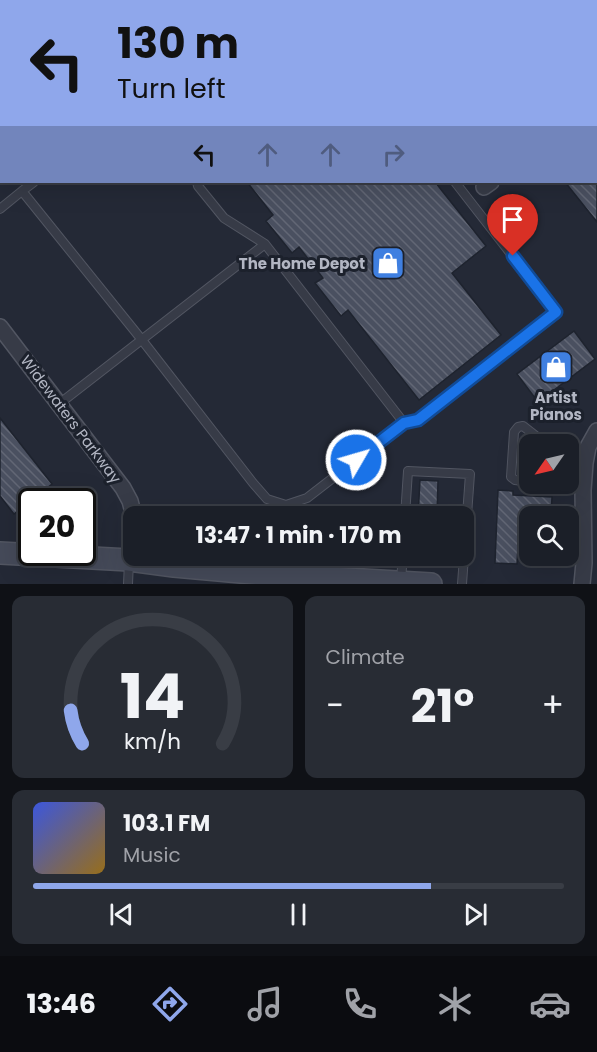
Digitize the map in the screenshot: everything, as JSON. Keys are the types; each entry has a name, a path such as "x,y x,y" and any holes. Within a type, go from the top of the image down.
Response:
{"main road":[{"path":"0,553 123,560"},
{"path":"174,566 262,574 431,584"}],"street":[{"name":"Widewaters Parkway","path":"0,327 123,488 131,506"},
{"path":"582,584 585,463 588,447 597,430"}],"lane":[{"path":"0,209 33,183"},
{"path":"197,183 224,218 265,244 404,423"},
{"path":"22,191 253,483 267,499 286,505 307,498 404,423 418,420 556,312 457,183"},
{"path":"59,404 265,244"},
{"path":"519,481 511,477 514,432 518,427 523,426 533,434"},
{"path":"579,462 585,463"},
{"path":"406,506 408,471 470,474 468,506"},
{"path":"128,584 129,566"},
{"path":"391,582 398,566"},
{"path":"462,584 463,566"}],"building":[{"name":"The Home Depot","path":"248,183 436,183 486,246 452,273 501,335 419,400 348,310 341,316 315,283 323,278 299,247 292,253 266,221 273,215"},
{"path":"566,183 597,183 597,222"},
{"name":"Artist Pianos","path":"574,331 595,359 538,402 517,374"},
{"path":"0,418 52,484 47,488 18,488 18,511 14,514 0,496"},
{"path":"420,480 438,481 437,506 419,506"},
{"path":"498,490 513,491 513,495 552,497 552,506 519,506 517,564 495,563"}],"place":[{"name":"The Home Depot","path":"388,263"},
{"name":"Artist Pianos","path":"556,367"}],"route":[{"path":"356,460 404,423 418,420 556,312 513,256"}]}
